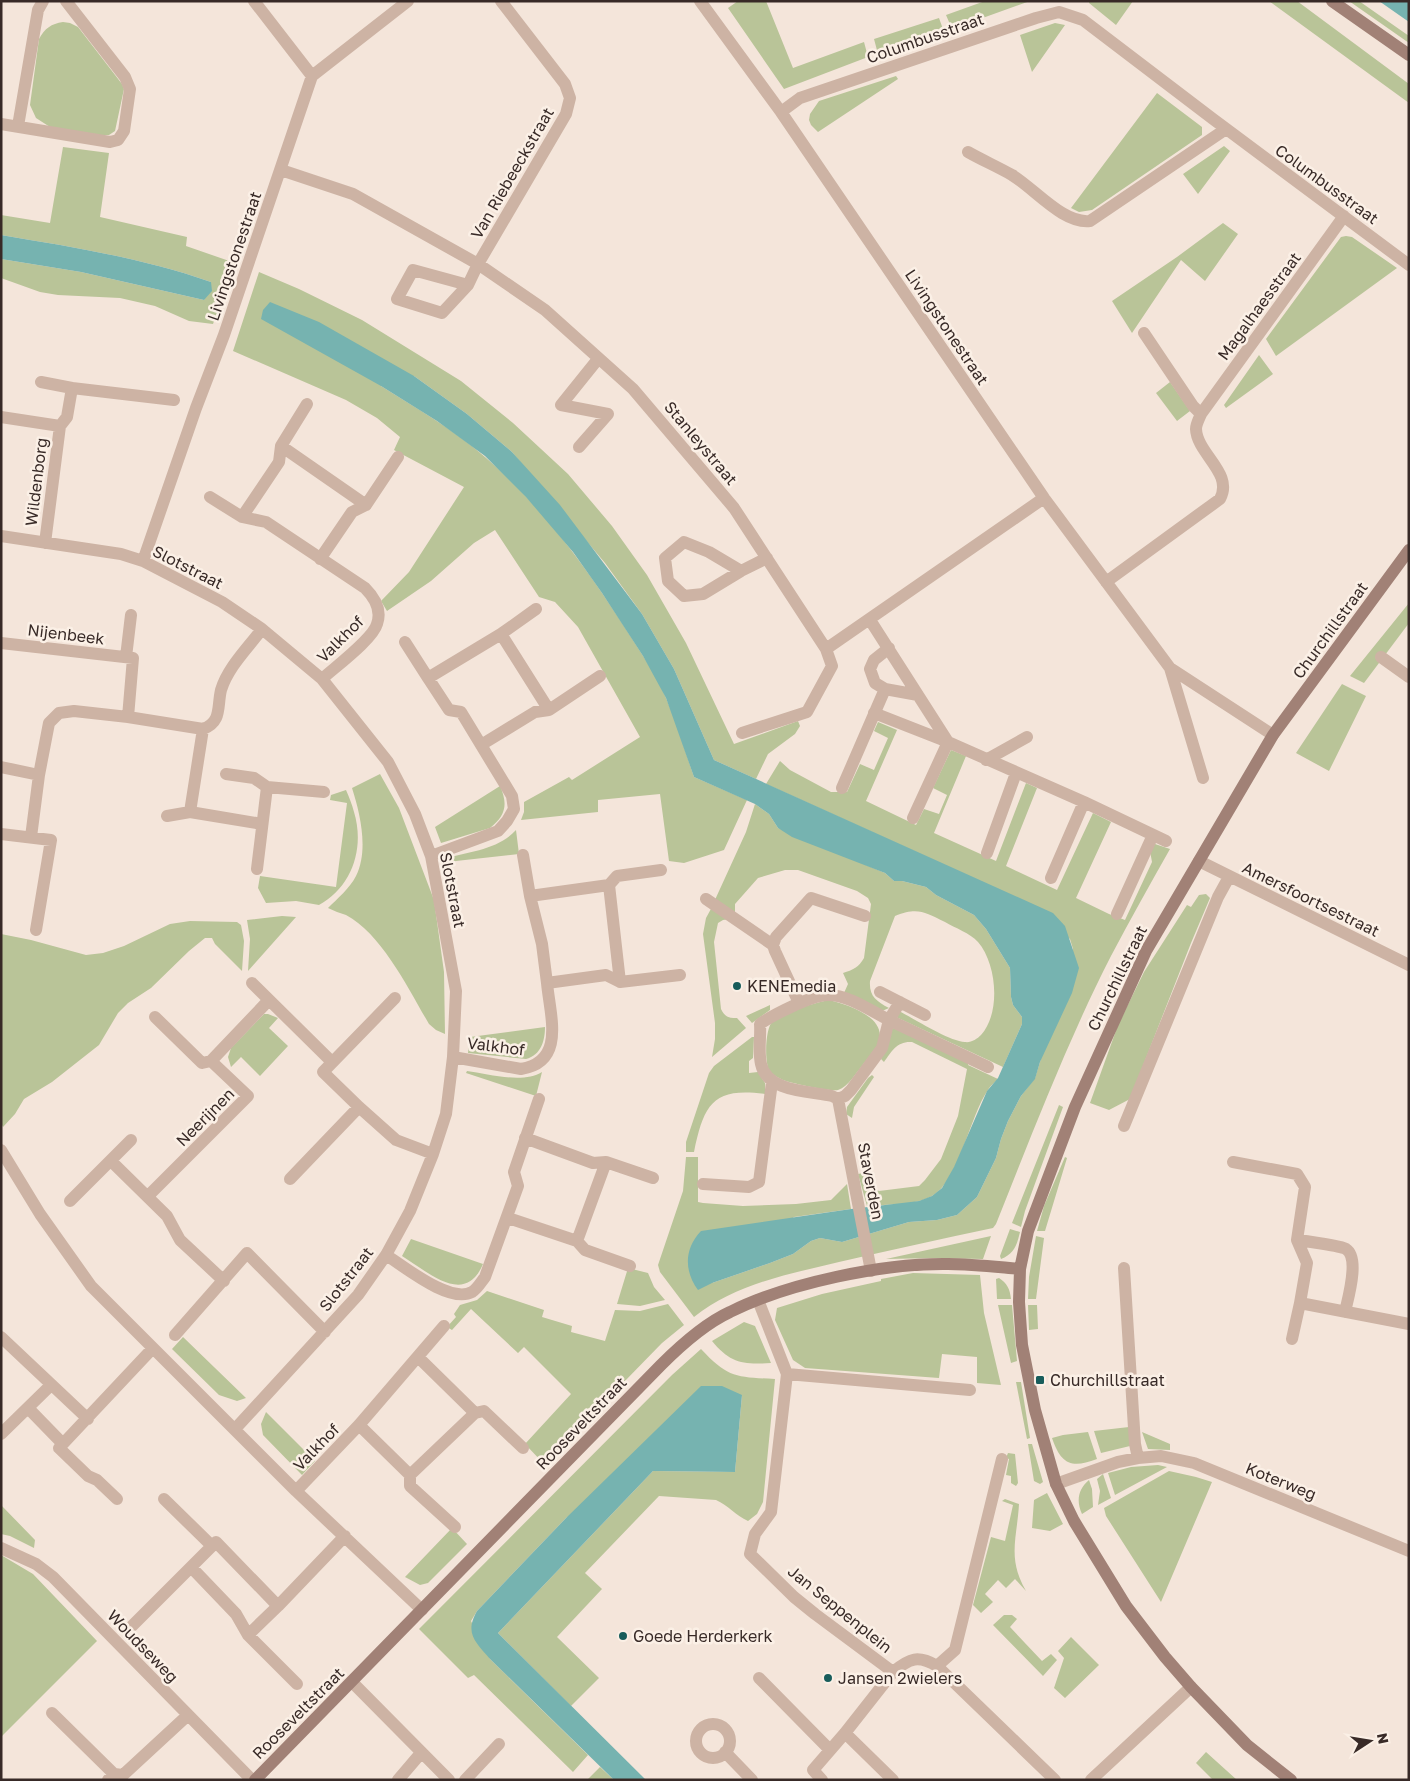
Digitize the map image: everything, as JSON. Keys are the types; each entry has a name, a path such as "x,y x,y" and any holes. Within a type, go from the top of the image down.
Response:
{"street":[{"path":"18,126 38,10 43,1"},
{"path":"1,124 110,142 118,140 124,131 130,89 125,77 66,1"},
{"path":"254,1 312,76 408,1"},
{"name":"Van Riebeeckstraat","path":"478,264 566,114 570,98 565,84 501,1"},
{"name":"Livingstonestraat","path":"700,1 781,112 1044,498 1170,668 1203,778"},
{"path":"1332,1 1409,55"},
{"name":"Columbusstraat","path":"781,112 800,98 1036,18 1059,12 1083,20 1226,129 1409,264"},
{"name":"Livingstonestraat","path":"143,561 196,408 224,336 312,76"},
{"path":"968,152 1014,176 1063,214 1081,222 1090,221 1226,129"},
{"name":"Stanleystraat","path":"281,170 353,194 478,264 545,310 633,389 734,508 826,649 832,666 807,712 742,733"},
{"name":"Magalhaesstraat","path":"1106,582 1220,499 1225,491 1223,480 1198,438 1196,427 1201,414 1344,216"},
{"path":"468,285 413,270 397,299 442,313 468,285 478,264"},
{"path":"1144,333 1193,406 1201,414"},
{"path":"579,447 608,414 561,405 598,359"},
{"path":"41,382 72,388 174,400"},
{"name":"Wildenborg","path":"45,543 60,426 67,417 72,388"},
{"path":"242,517 279,462 282,446 307,404"},
{"name":"Wildenborg","path":"1,417 60,426"},
{"path":"282,446 366,504"},
{"path":"320,559 352,512 366,504 398,457"},
{"name":"Valkhof","path":"210,497 242,517 266,522 366,588 374,598 379,613 377,624 369,637 322,679"},
{"path":"826,649 1044,498"},
{"name":"Slotstraat","path":"1,536 121,554 143,561 222,602 262,629 322,679 388,762 415,814 431,856 456,991 453,1057 446,1114 433,1154 410,1211 386,1255 358,1295 235,1429"},
{"path":"741,571 709,552 684,542 665,558 668,581 684,596 703,594 767,558"},
{"name":"Churchillstraat","path":"1290,1780 1247,1745 1191,1687 1126,1606 1074,1521 1056,1484 1035,1410 1022,1345 1019,1302 1020,1269 1028,1231 1075,1106 1146,951 1273,735 1409,550"},
{"path":"428,678 501,634 536,609"},
{"name":"Nijenbeek","path":"126,657 132,615"},
{"path":"870,620 948,742"},
{"path":"31,837 39,775 49,723 59,713 74,711 128,717 203,729 211,726 217,718 222,690 229,672 262,629"},
{"path":"501,634 549,710"},
{"path":"405,642 449,710 461,712 512,796 514,809 507,822 498,832 431,856"},
{"name":"Nijenbeek","path":"1,643 133,658 128,717"},
{"path":"888,648 874,660 870,669 875,683 885,689 918,695"},
{"path":"1381,657 1409,677"},
{"name":"Livingstonestraat","path":"1170,668 1273,735"},
{"path":"481,745 535,712 549,710 600,676"},
{"path":"842,788 885,689"},
{"path":"874,713 948,742 1016,774 1084,802 1166,841"},
{"path":"190,812 203,729"},
{"path":"986,760 1028,738"},
{"path":"913,818 948,742"},
{"path":"1,767 39,775"},
{"path":"226,774 254,778 267,787 324,792"},
{"path":"987,853 1016,774"},
{"path":"257,869 267,787"},
{"path":"1050,878 1084,802"},
{"path":"167,816 190,812 262,824"},
{"path":"1,834 51,840 36,930"},
{"path":"1117,914 1153,835"},
{"name":"Valkhof","path":"453,1057 521,1069 532,1067 547,1056 552,1042 542,944 530,896 523,855"},
{"name":"Amersfoortsestraat","path":"1200,861 1409,965"},
{"path":"530,896 609,885 617,876 661,870"},
{"path":"1124,1126 1218,898 1229,877"},
{"path":"609,885 620,982"},
{"path":"773,946 776,937 811,898 865,916"},
{"path":"706,899 773,946 798,1004"},
{"path":"547,983 606,975 620,982 680,975"},
{"path":"252,983 268,1001 332,1062"},
{"path":"880,992 925,1016"},
{"path":"900,1002 889,1020 882,1048 845,1096 838,1099 832,1096 782,1086 772,1082 765,1075 761,1063 760,1024 772,1015 813,997 828,995 848,1000 889,1020 988,1067"},
{"path":"395,998 323,1072 396,1140 433,1154"},
{"path":"211,1061 268,1001"},
{"name":"Neerijnen","path":"148,1196 248,1096 211,1061 202,1063 155,1017"},
{"path":"703,1184 749,1187 759,1182 772,1082"},
{"path":"386,1255 443,1291 463,1294 472,1292 479,1286 508,1218 518,1186 514,1172 539,1099"},
{"name":"Staverden","path":"838,1099 871,1271"},
{"path":"290,1179 359,1107"},
{"path":"525,1138 593,1162 606,1162 653,1178"},
{"path":"70,1201 131,1140"},
{"path":"1,1150 40,1214 91,1286 296,1490 422,1610"},
{"path":"111,1160 167,1216 180,1240 224,1281"},
{"path":"576,1241 606,1162"},
{"path":"1233,1162 1297,1174 1305,1187 1297,1240 1307,1263 1292,1339"},
{"path":"1,1178 11,1169"},
{"path":"508,1218 576,1241 585,1250 630,1266"},
{"path":"1297,1240 1346,1249 1353,1257 1354,1266 1345,1312"},
{"path":"176,1334 247,1253 325,1332"},
{"name":"Rooseveltstraat","path":"254,1780 673,1353 696,1334 729,1312 758,1300 805,1285 871,1271 948,1264 1020,1269"},
{"path":"1124,1268 1135,1444 1138,1458"},
{"name":"Jan Seppenplein","path":"758,1300 787,1374 771,1512 755,1534 750,1554 794,1597 893,1672"},
{"path":"1300,1303 1409,1324"},
{"name":"Valkhof","path":"296,1490 360,1425 419,1358 444,1326"},
{"path":"1,1337 88,1419"},
{"path":"117,1499 97,1480 88,1476 59,1448 153,1348"},
{"path":"419,1358 474,1414"},
{"path":"787,1374 970,1390"},
{"path":"1,1434 51,1385"},
{"path":"28,1408 63,1444"},
{"path":"410,1475 474,1414 484,1411 523,1448"},
{"name":"Valkhof","path":"360,1425 410,1475 410,1486 454,1527"},
{"name":"Koterweg","path":"1056,1484 1118,1462 1161,1456 1194,1463 1409,1551"},
{"path":"937,1666 955,1650 1002,1460"},
{"path":"164,1499 212,1546"},
{"path":"248,1635 345,1536"},
{"path":"132,1626 216,1542 278,1606"},
{"name":"Woudseweg","path":"1,1548 36,1564 53,1576 188,1716 254,1780"},
{"path":"191,1567 236,1614 248,1635 297,1684"},
{"name":"Jan Seppenplein","path":"822,1780 812,1770 845,1733 893,1672 908,1661 925,1659 937,1666 1055,1780"},
{"path":"759,1678 829,1749"},
{"path":"352,1682 449,1780"},
{"path":"1091,1780 1191,1687"},
{"path":"52,1712 111,1777 123,1775 188,1716"},
{"path":"845,1733 892,1780"},
{"path":"465,1780 499,1744"},
{"path":"725,1752 752,1780"},
{"path":"398,1780 421,1753"}],"green space":[{"path":"738,1 766,1 793,68 864,42 868,57 784,89 728,8"},
{"path":"985,1 1030,1 952,29 946,15"},
{"path":"1089,1 1133,1 1116,25"},
{"path":"1269,1 1297,1 1409,84 1409,103"},
{"path":"1349,1 1359,1 1409,36 1409,43"},
{"path":"939,18 944,32 878,54 874,39"},
{"path":"63,22 78,27 122,84 124,89 115,131 109,135 50,127 36,118 30,105 39,39 49,27"},
{"path":"1055,23 1065,25 1032,72 1020,35"},
{"path":"896,76 898,79 818,132 811,125 809,120 810,114 819,101"},
{"path":"1157,93 1202,127 1202,135 1092,210 1079,212 1071,208"},
{"path":"1224,146 1230,151 1198,194 1183,174"},
{"path":"63,147 109,153 100,217 187,237 186,246 235,263 213,324 189,321 155,306 120,298 58,295 40,292 1,278 1,259 81,272 204,300 211,282 159,266 107,254 1,235 1,215 50,223"},
{"path":"1223,223 1238,234 1205,281 1181,260 1132,333 1112,301"},
{"path":"1341,237 1352,237 1397,268 1276,356 1266,339"},
{"path":"259,272 362,320 461,381 513,423 568,474 612,526 647,575 686,643 734,744 798,721 800,726 795,734 768,754 756,779 714,760 674,669 642,614 605,563 512,452 467,414 414,376 381,386 447,428 485,457 524,494 576,556 622,623 657,679 674,717 694,777 747,800 724,850 684,863 669,861 660,794 598,800 598,812 521,820 524,812 524,802 569,777 572,780 640,737 578,627 555,602 539,597 495,530 474,543 431,581 387,611 381,601 409,572 464,487 394,450 400,437 377,418 346,400 233,351"},
{"path":"1259,355 1273,374 1226,408 1224,405"},
{"path":"1170,382 1190,411 1177,421 1156,393"},
{"path":"1409,603 1409,623 1364,683 1350,676"},
{"path":"1342,684 1366,696 1329,771 1296,753"},
{"path":"878,722 897,730 866,801 916,825 924,809 939,814 947,795 933,788 951,750 966,756 934,833 996,861 1026,783 1037,788 1006,866 1057,890 1093,813 1111,822 1076,898 1109,914 1125,920 1152,862 1150,851 1155,844 1170,849 1125,929 1095,989 1065,1055 993,1228 782,1276 727,1296 694,1317 660,1272 658,1265 683,1191 686,1157 698,1157 698,1202 703,1203 743,1206 796,1204 831,1200 847,1184 851,1209 794,1217 712,1283 793,1254 811,1241 820,1238 842,1242 909,1222 937,1220 957,1215 977,1197 996,1158 1008,1121 1021,1096 1035,1078 1040,1062 1073,949 1070,939 1013,896 766,784 780,761 790,770 831,792 847,792 860,764 874,770 888,738 874,731"},
{"path":"380,774 399,808 434,900 444,972 445,1034 429,1024 394,964 371,935 346,915 328,908 350,885 360,866 363,843 362,832 352,788"},
{"path":"500,786 503,792 504,809 490,828 441,843 435,827"},
{"path":"346,790 354,812 358,839 353,865 340,888 319,905 296,901 266,903 258,888 260,876 336,887 347,803 330,800 331,795"},
{"path":"755,804 769,814 778,828 885,873 894,881 926,887 936,895 974,915 986,929 1010,968 1011,997 1013,1005 1022,1017 1022,1024 1003,1067 896,1017 899,1011 958,1041 969,1042 981,1035 992,1014 994,1002 993,975 984,951 978,942 967,933 921,912 915,911 895,916 870,981 874,997 889,1008 882,1011 844,993 848,984 843,973 855,968 864,958 871,904 868,898 857,891 798,870 785,870 758,878 735,904 735,916 714,902 746,832"},
{"path":"516,830 519,854 447,862 446,858 474,852 501,842"},
{"path":"1206,894 1210,898 1130,1099 1109,1110 1090,1103 1118,1025 1144,972 1187,905 1191,907 1199,895"},
{"path":"712,907 730,919 718,923 714,942 721,1009 727,1016 737,1018 746,1028 712,1057 715,1023 703,934 706,918"},
{"path":"282,916 296,917 248,971 250,939 247,920"},
{"path":"190,921 237,922 241,925 244,941 242,971 215,944 212,938 205,938 151,988 128,1003 118,1013 99,1045 52,1082 24,1099 15,1114 3,1127 1,1123 1,934 86,955 103,953 124,946 170,924"},
{"path":"829,1000 856,1009 873,1020 878,1027 880,1035 878,1044 854,1076 845,1086 834,1090 787,1081 771,1073 768,1068 766,1046 768,1030 773,1021 808,1005"},
{"path":"770,1005 770,1010 752,1023 746,1016"},
{"path":"264,1014 278,1018 269,1028 288,1046 260,1076 241,1057 231,1067 228,1057 231,1048"},
{"path":"545,1027 539,1051 526,1059 468,1053 470,1037"},
{"path":"891,1027 968,1062 968,1065 998,1079 990,1087 982,1101 950,1177 941,1188 932,1196 917,1202 867,1206 858,1174 863,1173 866,1184 879,1191 919,1186 941,1159 958,1116 967,1069 912,1042 899,1045 884,1062 881,1059"},
{"path":"754,1037 753,1058 749,1061 749,1073 758,1072 765,1083 765,1094 733,1093 714,1102 702,1122 694,1152 686,1152 686,1142 709,1073 714,1066"},
{"path":"467,1071 516,1078 534,1076 542,1072 536,1096 466,1073"},
{"path":"872,1075 874,1077 854,1107 852,1118 846,1114 847,1107"},
{"path":"1059,1105 1063,1107 1025,1211 1021,1227 1012,1223"},
{"path":"1065,1157 1067,1158 1045,1231 1037,1231 1044,1206"},
{"path":"1010,1229 1020,1232 1018,1241 1012,1252 1001,1259 1000,1256"},
{"path":"991,1236 983,1259 886,1259"},
{"path":"1036,1236 1044,1238 1036,1299 1028,1299 1029,1277"},
{"path":"411,1239 483,1264 475,1277 466,1283 456,1285 446,1282 434,1277 402,1256"},
{"path":"628,1268 648,1273 654,1287 665,1300 640,1306 617,1304"},
{"path":"913,1273 980,1275 984,1313 1001,1385 977,1383 977,1357 942,1354 939,1378 805,1368 793,1360 775,1320 777,1308 822,1294"},
{"path":"999,1278 1008,1287 1011,1299 997,1299 996,1279"},
{"path":"487,1291 544,1310 542,1317 572,1326 571,1332 605,1341 615,1310 640,1311 668,1304 684,1325 662,1343 544,1464 525,1444 571,1394 524,1347 518,1353 471,1309 452,1330 447,1327 456,1317 454,1314 460,1305 477,1300"},
{"path":"998,1305 1012,1305 1017,1361 1011,1363"},
{"path":"1028,1305 1037,1305 1038,1329 1029,1330"},
{"path":"744,1322 755,1326 771,1363 752,1364 738,1361 725,1354 712,1341"},
{"path":"183,1337 246,1398 237,1401 219,1395 172,1349"},
{"path":"701,1349 710,1359 726,1371 751,1378 775,1379 763,1502 757,1514 748,1521 716,1500 659,1496 585,1573 602,1589 557,1637 599,1678 571,1706 498,1633 653,1471 735,1472 742,1395 566,1518 477,1611 471,1621 490,1659 588,1755 573,1772 474,1675 468,1678 419,1629 672,1375"},
{"path":"1016,1382 1021,1382 1030,1438 1027,1439"},
{"path":"266,1412 315,1461 302,1475 263,1435 261,1424"},
{"path":"1129,1427 1130,1446 1101,1453 1094,1431"},
{"path":"1088,1432 1097,1459 1074,1464 1063,1459 1055,1447 1052,1438"},
{"path":"1142,1432 1170,1444 1170,1450 1148,1449"},
{"path":"1028,1444 1032,1444 1043,1482 1040,1484 1034,1481"},
{"path":"1008,1453 1015,1454 1018,1483 1016,1486 1011,1483 1011,1476 1006,1475 1009,1459 1006,1458"},
{"path":"1158,1465 1167,1467 1115,1495 1108,1473 1131,1467"},
{"path":"1169,1471 1212,1482 1161,1602 1106,1516 1104,1508"},
{"path":"1103,1474 1111,1498 1098,1505 1100,1491 1097,1479"},
{"path":"1089,1480 1092,1489 1093,1507 1082,1514 1079,1504 1080,1491"},
{"path":"1047,1493 1063,1524 1050,1531 1032,1528 1034,1500"},
{"path":"1005,1499 1019,1504 1015,1558 1020,1579 1026,1591 1015,1579 1006,1588 998,1580 985,1594 993,1602 981,1613 973,1605 991,1537 1005,1541 1013,1505 1002,1501"},
{"path":"1,1505 35,1540 34,1548 10,1536 1,1534"},
{"path":"452,1528 467,1544 428,1583 420,1585 405,1577"},
{"path":"1,1555 33,1574 97,1641 1,1737"},
{"path":"1004,1615 1012,1615 1017,1619 1010,1627 1042,1661 1051,1654 1057,1660 1043,1676 993,1625"},
{"path":"1071,1637 1099,1665 1065,1698 1054,1688 1064,1658 1058,1651"},
{"path":"1206,1752 1237,1780 1213,1780 1196,1763"},
{"path":"600,1767 614,1780 587,1780"}],"water":[{"path":"1379,1 1409,1 1409,22"},
{"path":"1,235 107,254 159,266 211,282 212,291 204,300 81,272 1,259"},
{"path":"270,302 319,322 414,376 467,414 512,452 560,505 642,614 674,669 714,760 1053,913 1065,926 1079,968 1072,993 1040,1062 1035,1079 1021,1096 1008,1121 996,1158 977,1197 957,1215 937,1220 909,1222 842,1242 820,1238 811,1241 793,1254 712,1283 698,1290 690,1275 688,1260 691,1245 701,1231 919,1201 932,1196 942,1188 954,1167 987,1091 998,1078 1022,1024 1022,1017 1013,1005 1011,997 1010,968 986,929 974,915 936,895 926,887 894,881 885,873 792,837 778,828 769,814 755,804 694,777 666,698 643,656 573,552 526,497 485,456 437,421 381,386 261,319 263,310"},
{"path":"701,1386 722,1386 742,1395 735,1472 653,1471 498,1633 646,1780 614,1780 480,1648 473,1637 473,1619 477,1611 566,1518"}],"place":[{"name":"KENEmedia","path":"737,986"},
{"name":"Churchillstraat","path":"1040,1380"},
{"name":"Goede Herderkerk","path":"623,1636"},
{"name":"Jansen 2wielers","path":"828,1678"}]}
